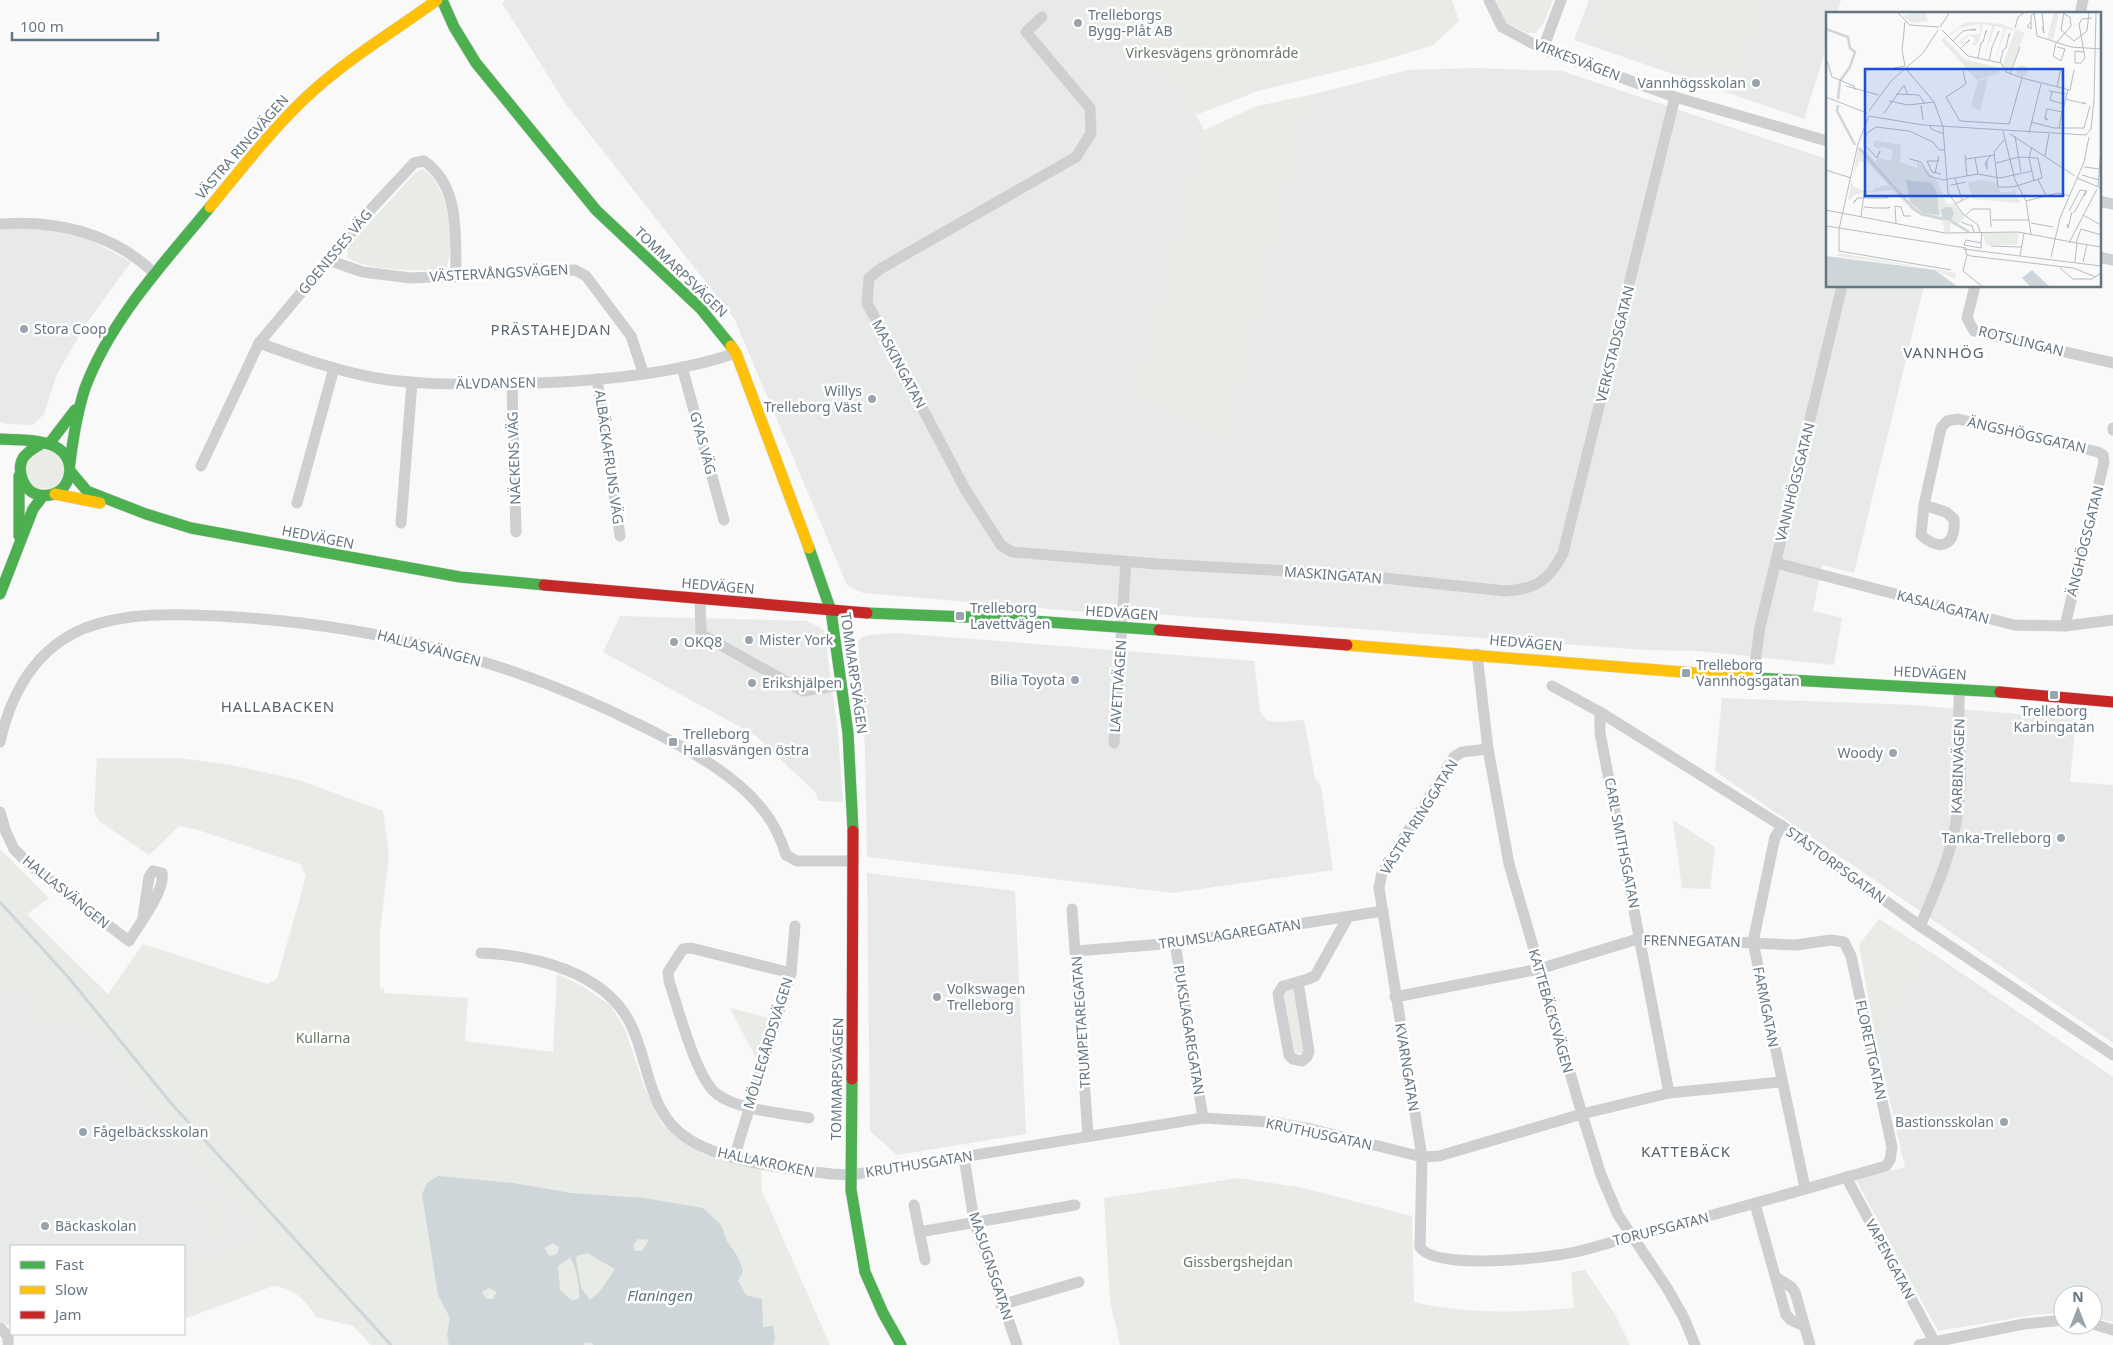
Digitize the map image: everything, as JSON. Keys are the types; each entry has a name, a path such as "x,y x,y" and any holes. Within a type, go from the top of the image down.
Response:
{"main road":[{"name":"VÄSTRA RINGVÄGEN","path":"70,468 71,440 90,375 103,348 125,311 279,124 315,89 374,43 437,0"},
{"name":"TOMMARPSVÄGEN","path":"442,0 454,27 476,63 596,210 701,309 736,353 769,438 830,611 848,733 854,860 851,1175 855,1221 865,1272 883,1313 901,1345"},
{"name":"VÄSTRA RINGVÄGEN","path":"45,444 80,404"},
{"path":"0,439 45,444"},
{"name":"HEDVÄGEN","path":"45,444 62,450 78,483 87,491 146,514 191,528 460,577 830,611 960,616 1477,654 1753,678 1960,689 2110,700"},
{"path":"0,594 33,509 43,496 27,489 19,476 10,454 26,451 45,444"},
{"path":"56,494 68,481 70,468"},
{"path":"19,476 19,541"},
{"name":"HEDVÄGEN","path":"43,496 56,494 146,514"}],"street":[{"name":"VIRKESVÄGEN","path":"1489,0 1502,28 1543,48 1674,97 1826,141"},
{"path":"1543,48 1561,0"},
{"name":"MASKINGATAN","path":"1042,17 1026,32 1090,108 1091,133 1076,157 880,269 869,278 867,303 965,489 1001,545 1012,552 1126,562 1347,574 1505,591 1525,590 1539,583"},
{"name":"VERKSTADSGATAN","path":"1539,583 1554,571 1563,553 1674,97"},
{"name":"GOENISSES VÄG","path":"201,466 259,343 372,208 414,163 424,161 432,166 442,180 452,200 456,276"},
{"path":"2100,201 2113,204"},
{"path":"0,224 24,222 60,225 91,233 130,254 155,274"},
{"path":"2100,257 2113,260"},
{"name":"VÄSTERVÅNGSVÄGEN","path":"328,260 373,273 411,278 575,270 586,276 632,336 643,372"},
{"name":"VANNHÖGSGATAN","path":"1753,678 1760,627 1842,288"},
{"name":"ROTSLINGAN","path":"1974,288 1967,318 1974,331 2113,363"},
{"name":"ÄLVDANSEN","path":"259,343 334,368 372,378 412,382 512,384 597,379 682,366 736,353"},
{"name":"GYAS VÄG","path":"682,366 724,520"},
{"path":"297,503 334,368"},
{"name":"ALBÄCKAFRUNS VÄG","path":"597,379 620,536"},
{"path":"401,523 412,382"},
{"name":"NÄCKENS VÄG","path":"512,384 516,532"},
{"name":"ÄNGSHÖGSGATAN","path":"1924,505 1941,428 1947,421 1958,419 2098,452 2103,455"},
{"name":"ÄNGHÖGSGATAN","path":"2065,626 2104,462 2103,455"},
{"path":"1122,629 1126,562"},
{"name":"KASALAGATAN","path":"1776,563 2014,625 2065,626 2113,620"},
{"path":"700,599 701,634 803,691 841,685"},
{"name":"HALLASVÄNGEN","path":"0,742 4,720 20,682 46,653 66,638 84,629 123,618 175,615 240,617 327,625 440,648 544,682 613,712 673,742 736,783 764,810 779,834 786,855 797,860 854,860"},
{"name":"LAVETTVÄGEN","path":"1114,743 1122,629"},
{"name":"KATTEBÄCKSVÄGEN","path":"1477,654 1488,749 1509,864 1601,1175 1618,1215 1667,1288 1684,1318 1695,1345"},
{"name":"STÅSTORPSGATAN","path":"1552,686 1600,712 1782,826 1920,926 2113,1055"},
{"name":"KARBINVÄGEN","path":"1920,926 1950,854 1956,829 1961,776 1960,689"},
{"name":"CARL SMITHSGATAN","path":"1600,712 1600,733 1641,938 1669,1093"},
{"name":"VÄSTRA RINGGATAN","path":"1380,881 1382,873 1454,757 1462,752 1488,749"},
{"name":"HALLASVÄNGEN","path":"0,812 14,849 30,865 129,941 143,917"},
{"name":"FARMGATAN","path":"1782,826 1775,837 1753,942 1804,1188"},
{"name":"KVARNGATAN","path":"1380,881 1382,911 1395,997 1422,1157 1420,1246 1424,1253"},
{"name":"TRUMPETAREGATAN","path":"1072,909 1088,1135"},
{"name":"TRUMSLAGAREGATAN","path":"1076,951 1175,943 1382,911"},
{"path":"1298,982 1309,1051 1307,1057 1302,1060 1293,1059 1289,1055 1278,994 1283,986 1315,976 1348,917"},
{"name":"MÖLLEGÅRDSVÄGEN","path":"734,1158 748,1106 790,973 795,926"},
{"name":"FRENNEGATAN","path":"1395,997 1539,969 1641,938 1796,945 1831,940 1844,942"},
{"name":"FLORETTGATAN","path":"1844,942 1851,956 1892,1147 1890,1160"},
{"name":"PUKSLAGAREGATAN","path":"1175,943 1203,1118"},
{"path":"790,973 691,948 682,949 668,972 669,981 703,1077 716,1094 730,1101 748,1106 810,1118"},
{"name":"HALLAKROKEN","path":"481,953 514,954 550,964 583,978 602,990 619,1005 631,1025 649,1082 661,1110 676,1129 690,1140 721,1155 734,1158 816,1172 851,1175"},
{"name":"KRUTHUSGATAN","path":"851,1175 1088,1135 1203,1118 1271,1122 1311,1129 1422,1157 1438,1156 1582,1114 1669,1093 1781,1082"},
{"name":"MASUGNSGATAN","path":"964,1157 974,1221 1001,1305 1017,1345"},
{"name":"TORUPSGATAN","path":"1424,1253 1429,1256 1460,1260 1509,1261 1574,1253 1632,1236 1680,1226 1804,1188 1886,1166 1890,1160"},
{"name":"VAPENGATAN","path":"1846,1177 1934,1341"},
{"path":"1754,1204 1777,1278 1786,1315 1791,1320 1804,1326 1810,1345"},
{"path":"914,1205 925,1260"},
{"path":"920,1232 974,1221 1075,1205"},
{"path":"1001,1305 1079,1282"},
{"path":"1919,1345 2024,1324 2053,1321"},
{"path":"0,1328 8,1336 8,1345"}],"shaded area":[{"path":"505,0 1101,0 1196,115 1204,130 1135,392 1225,445 1310,95 1408,70 1475,68 1562,71 1826,159 1826,288 1924,288 1854,573 1822,565 1813,611 1842,618 1834,665 1698,651 1645,650 1154,614 1147,608 1105,603 1086,612 863,593 847,585 734,318 566,104 502,3"},
{"name":"Vannhögsskolan","path":"1589,0 1841,0 1838,12 1826,12 1826,49 1804,119 1574,40"},
{"path":"25,227 61,230 88,239 131,262 86,324 57,374 44,414 33,425 0,422 0,229"},
{"path":"620,616 807,621 824,630 838,732 843,802 819,801 815,792 755,735 603,652"},
{"path":"895,633 1254,661 1260,711 1266,720 1277,722 1304,720 1315,778 1321,787 1333,870 1173,893 867,857 865,750 858,643 862,637"},
{"path":"1722,698 1913,705 2076,719 2070,782 2113,785 2113,1043 1715,771"},
{"path":"867,873 1015,891 1026,1134 897,1155 870,1131"},
{"name":"Bastionsskolan","path":"1932,953 2113,1077 2113,1322 2103,1320 2103,1285 2053,1285 2053,1314 2033,1315 1938,1331 1856,1180 1905,1167 1876,1041"},
{"name":"Fågelbäcksskolan","path":"0,989 34,995 39,1025 83,1028 106,1040 151,1115 191,1161 261,1233 228,1252 185,1260 185,1245 10,1245 10,1288 0,1287"}],"green space":[{"name":"Virkesvägens grönområde","path":"1101,0 1452,0 1459,21 1433,45 1385,60 1258,91 1196,115"},
{"path":"1496,0 1553,0 1544,22 1536,33 1527,33 1505,22"},
{"path":"1600,0 1764,0 1737,85 1588,35"},
{"path":"1310,95 1225,445 1135,392 1204,130 1257,106"},
{"path":"423,169 432,177 439,188 448,215 450,244 446,269 438,271 380,268 348,258 347,248 415,173"},
{"path":"36,449 57,452 66,471 54,489 33,488 23,464"},
{"name":"Kullarna","path":"97,758 179,758 231,765 299,780 383,811 389,855 380,932 380,988 384,989 384,993 468,998 465,1041 553,1052 557,974 582,986 611,1006 625,1029 645,1089 662,1124 703,1154 761,1169 762,1191 830,1345 371,1345 353,1326 316,1317 299,1296 287,1289 273,1286 185,1319 185,1260 228,1252 261,1233 191,1161 151,1115 106,1040 83,1028 39,1025 34,995 0,989 0,849 49,898 27,914 108,994 143,944 267,984 277,979 306,876 300,864 198,830 179,826 149,855 99,821 94,811"},
{"path":"1673,820 1715,847 1710,889 1682,888"},
{"path":"1879,919 1932,953 1876,1041 1859,945"},
{"path":"1291,988 1295,991 1305,1051 1303,1054 1294,1052 1284,993 1286,989"},
{"path":"730,1008 769,1018 756,1058"},
{"name":"Gissbergshejdan","path":"1239,1178 1303,1188 1412,1216 1414,1302 1474,1311 1574,1308 1571,1272 1585,1270 1614,1313 1630,1345 1120,1345 1110,1301 1104,1198"},
{"path":"215,1194 231,1233 212,1241 195,1202"},
{"path":"0,1287 10,1288 10,1325 0,1324"}],"water":[{"name":"Flaningen","path":"438,1176 513,1183 571,1193 644,1198 703,1208 721,1225 727,1241 738,1257 743,1271 738,1281 746,1295 762,1299 763,1327 773,1326 775,1339 773,1345 593,1345 593,1343 585,1342 584,1345 449,1345 447,1335 450,1318 438,1295 422,1194 427,1183","holes":["638,1239 649,1240 642,1251 635,1251 633,1246","553,1243 559,1247 557,1254 549,1256 544,1248","587,1253 615,1269 601,1290 590,1300 581,1288 577,1256","570,1258 578,1278 579,1299 571,1300 560,1290 558,1266","489,1288 497,1292 493,1299 486,1299 482,1292"]}],"waterway":[{"path":"0,902 69,978 170,1102 391,1345"}],"traffic: fast":[{"path":"442,0 454,27 476,63 596,210 701,309 731,346"},
{"path":"70,463 85,388 109,338 140,293 210,207"},
{"path":"49,444 75,410"},
{"path":"0,439 41,442 54,446 63,452 68,460 69,478 65,486 58,492 50,495 39,495 29,490 21,475 20,469 23,458 41,444"},
{"path":"71,472 87,491 146,514 191,528 460,577 544,585"},
{"path":"19,476 19,536"},
{"path":"0,594 33,509 43,496"},
{"path":"809,548 831,611 848,733 853,831"},
{"path":"867,613 992,618 1159,630"},
{"path":"1756,678 2000,692"},
{"path":"852,1079 851,1190 865,1272 883,1313 901,1345"}],"traffic: slow":[{"path":"210,207 273,132 314,90 359,54 437,0"},
{"path":"731,346 736,353 809,548"},
{"path":"55,494 100,503"},
{"path":"1347,645 1756,678"}],"traffic: jam":[{"path":"544,585 867,613"},
{"path":"1159,630 1347,645"},
{"path":"2000,692 2113,702"},
{"path":"852,1079 853,831"}],"place":[{"name":"Trelleborgs Bygg-Plåt AB","path":"1078,23"},
{"name":"Vannhögsskolan","path":"1756,83"},
{"name":"Stora Coop","path":"24,329"},
{"name":"Willys Trelleborg Väst","path":"872,399"},
{"name":"Trelleborg Lavettvägen","path":"960,616"},
{"name":"Mister York","path":"749,640"},
{"name":"OKQ8","path":"674,642"},
{"name":"Trelleborg Vannhögsgatan","path":"1686,673"},
{"name":"Bilia Toyota","path":"1075,680"},
{"name":"Erikshjälpen","path":"752,683"},
{"name":"Trelleborg Karbingatan","path":"2054,695"},
{"name":"Trelleborg Hallasvängen östra","path":"673,742"},
{"name":"Woody","path":"1893,753"},
{"name":"Tanka-Trelleborg","path":"2061,838"},
{"name":"Volkswagen Trelleborg","path":"937,997"},
{"name":"Bastionsskolan","path":"2004,1122"},
{"name":"Fågelbäcksskolan","path":"83,1132"},
{"name":"Bäckaskolan","path":"45,1226"}],"district":[{"name":"PRÄSTAHEJDAN","path":"551,330"},
{"name":"VANNHÖG","path":"1944,353"},
{"name":"HALLABACKEN","path":"278,707"},
{"name":"KATTEBÄCK","path":"1686,1152"}]}
